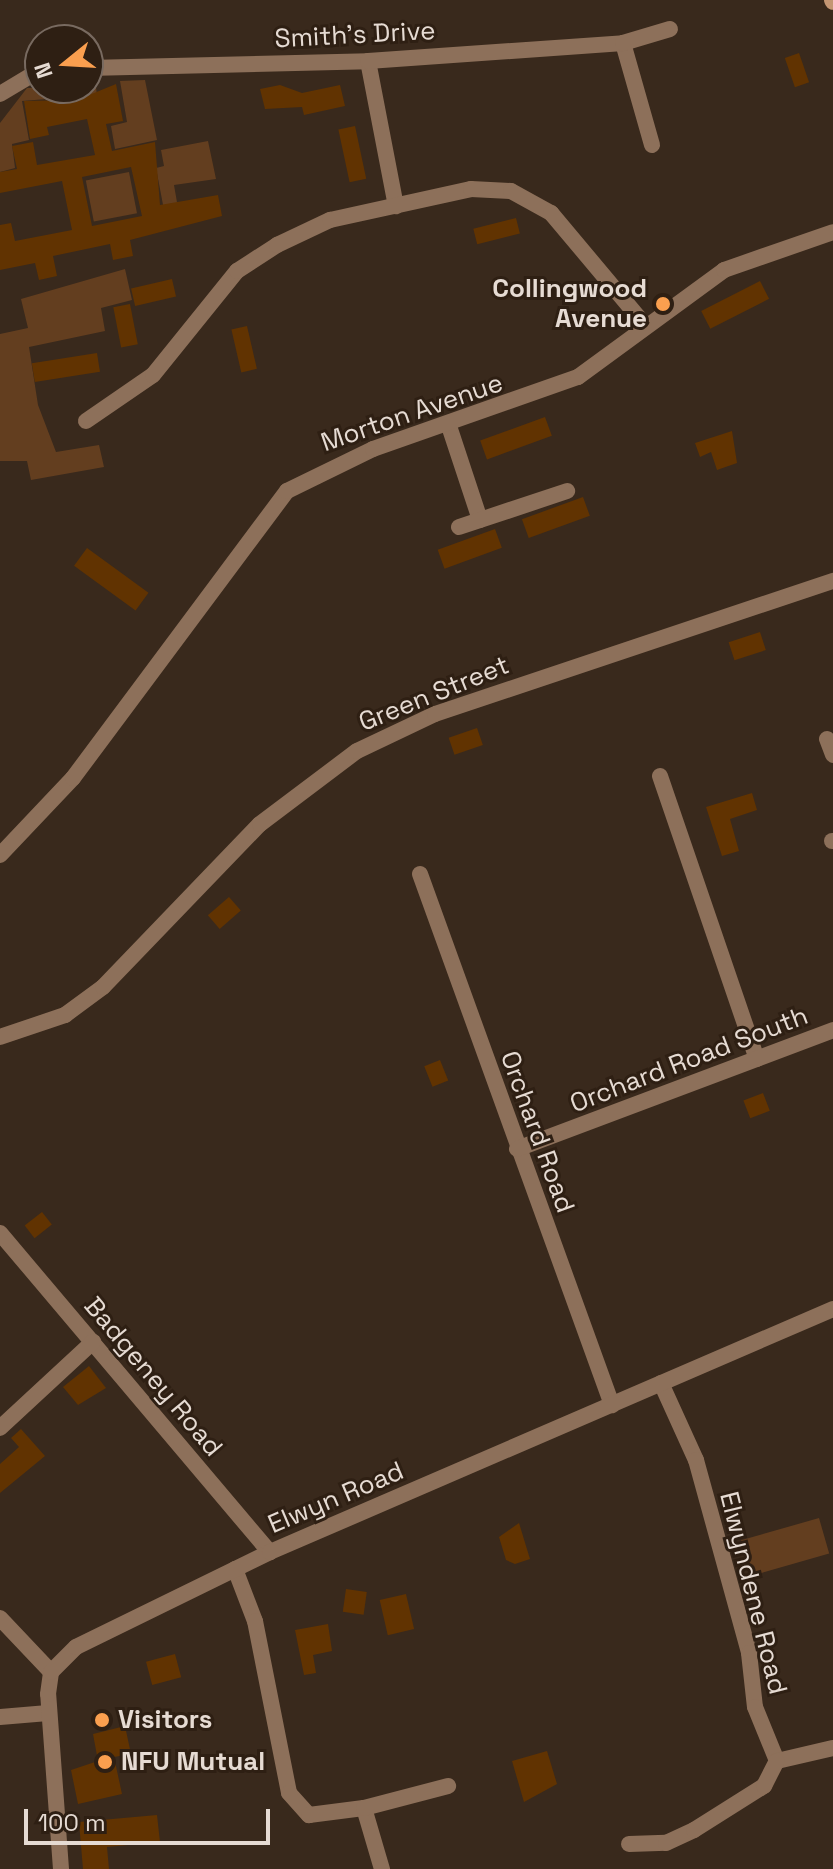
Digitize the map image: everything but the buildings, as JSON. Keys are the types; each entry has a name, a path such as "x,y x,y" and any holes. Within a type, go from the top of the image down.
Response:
{"street":[{"name":"Smith's Drive","path":"104,68 368,61 623,43 670,29"},
{"path":"623,43 652,145"},
{"path":"368,61 396,206"},
{"path":"0,94 24,80"},
{"path":"86,421 153,375 237,271 313,226 471,189 534,200 645,325"},
{"name":"Morton Avenue","path":"0,855 73,778 287,491 320,470 578,377 724,270 833,232"},
{"path":"449,426 480,520"},
{"path":"459,527 567,491"},
{"name":"Green Street","path":"0,1037 65,1015 103,987 260,824 357,751 435,714 833,581"},
{"path":"660,776 757,1059"},
{"name":"Orchard Road","path":"420,874 612,1405"},
{"name":"Orchard Road South","path":"517,1149 833,1030"},
{"name":"Badgeney Road","path":"0,1233 270,1552"},
{"name":"Elwyn Road","path":"51,1672 76,1647 270,1552 833,1309"},
{"path":"0,1428 93,1342"},
{"name":"Elwyndene Road","path":"661,1383 696,1460 749,1653 755,1707 777,1761"},
{"path":"235,1569 255,1621 289,1793 309,1815 364,1808 448,1786"},
{"path":"0,1618 51,1672 48,1713 61,1869"},
{"path":"0,1717 48,1713"},
{"path":"629,1844 666,1843 694,1830 764,1786 777,1761 833,1748"},
{"path":"364,1808 382,1869"}],"shaded area":[{"path":"145,80 157,140 115,149 111,126 127,122 120,81"},
{"path":"24,92 22,101 29,140 12,144 15,168 0,172 0,123"},
{"path":"208,141 216,179 174,185 178,208 164,210 156,168 164,166 161,150"},
{"path":"129,172 137,213 94,222 86,180"},
{"path":"125,269 132,300 101,308 105,331 29,347 38,405 56,452 99,445 104,467 31,480 27,461 0,461 0,334 28,328 21,299"},
{"path":"819,1518 829,1554 751,1576 741,1540"}],"place":[{"name":"Collingwood Avenue","path":"663,304"},
{"name":"Visitors","path":"102,1720"},
{"name":"NFU Mutual","path":"105,1762"}]}
